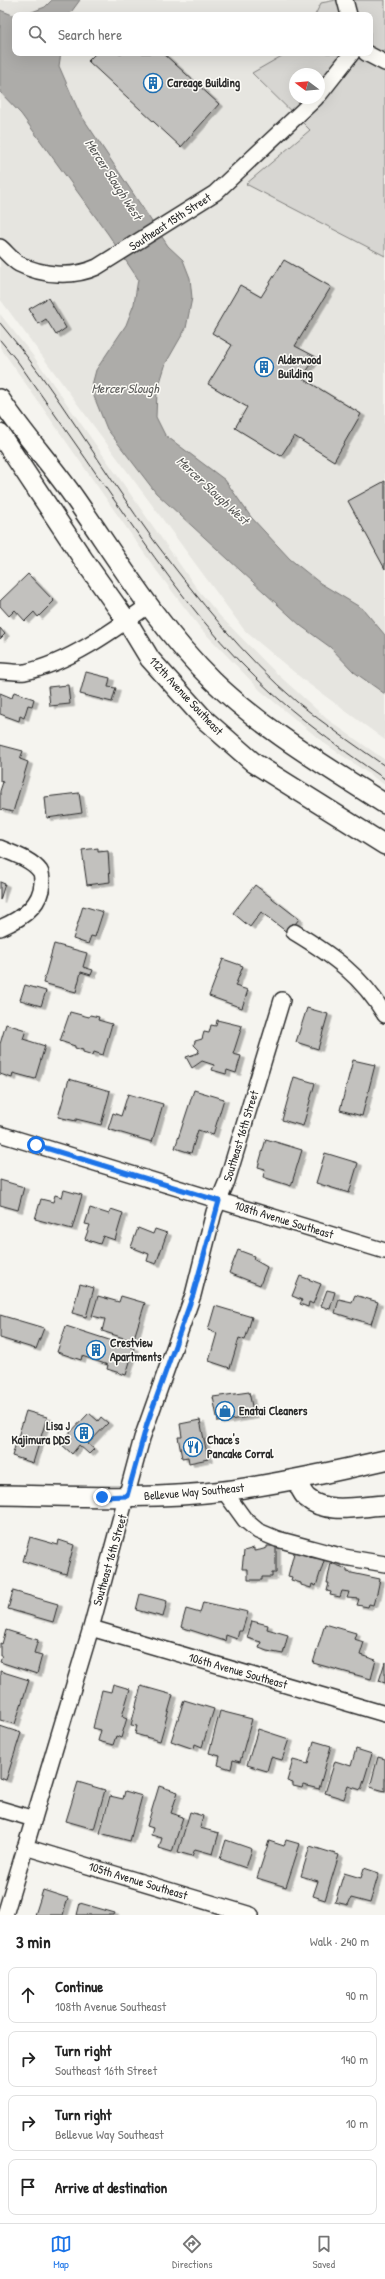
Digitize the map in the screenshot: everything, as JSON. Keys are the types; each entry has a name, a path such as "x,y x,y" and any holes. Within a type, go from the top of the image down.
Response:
{"main road":[{"path":"0,398 75,498 149,605 183,647 213,680 250,714 288,742 385,804"},
{"name":"112th Avenue Southeast","path":"0,434 155,664 204,719 254,763 385,845"},
{"name":"Bellevue Way Southeast","path":"0,1495 127,1496 224,1491 296,1479 385,1460"},
{"path":"296,1479 305,1497 318,1506 330,1508 385,1505"}],"street":[{"path":"325,87 350,56"},
{"path":"372,56 385,63"},
{"name":"Southeast 15th Street","path":"0,247 18,263 46,274 84,273 110,260 215,193 310,104"},
{"path":"0,671 24,672 41,667 86,647 149,605"},
{"path":"0,848 28,861 41,872 42,880 42,891 34,904 12,923 0,928"},
{"path":"294,932 347,967 361,981 385,1015"},
{"name":"Southeast 16th Street","path":"5,1915 91,1628 145,1431 193,1295 219,1201 227,1181 282,1000"},
{"name":"108th Avenue Southeast","path":"0,1134 385,1251"},
{"path":"224,1491 244,1520 258,1531 277,1539 307,1547 385,1564"},
{"name":"106th Avenue Southeast","path":"91,1628 385,1714"},
{"path":"0,1809 34,1819"},
{"name":"105th Avenue Southeast","path":"25,1848 251,1915"}],"shaded area":[{"path":"0,0 385,0 385,740 306,682 245,631 0,299"},
{"path":"336,0 385,0 385,256 246,184 310,130 252,73 282,56 373,56 373,12 316,12 321,3"},
{"path":"0,314 34,357 195,586 220,616 274,671 327,719 385,760 385,785 324,743 261,691 201,629 156,570 0,347"}],"water":[{"path":"52,0 80,0 71,12 32,12 45,7"},
{"name":"Mercer Slough","path":"0,10 12,15 12,56 61,56 59,66 79,112 168,246 183,260 190,278 192,298 186,328 166,363 157,392 156,417 165,435 225,480 251,517 290,559 320,583 363,609 385,635 385,694 354,672 330,647 301,626 156,493 107,429 91,389 96,370 126,325 134,304 138,279 108,234 21,114 0,92"}],"building":[{"name":"Careage Building","path":"93,56 166,56 219,104 181,147 88,61"},
{"name":"Alderwood Building","path":"284,260 331,287 295,346 316,357 302,378 361,414 334,461 294,436 281,456 235,428 247,407 208,384 232,345 212,333 240,285 261,297"},
{"path":"48,298 66,328 56,335 46,319 38,324 29,309"},
{"path":"385,481 385,569 348,501"},
{"path":"28,574 54,601 38,617 34,612 25,621 15,610 9,616 0,606 0,601"},
{"path":"0,628 5,634 0,639"},
{"path":"86,672 110,678 108,687 116,688 112,702 80,694"},
{"path":"68,685 70,704 50,706 48,687"},
{"path":"14,692 34,699 32,706 28,705 24,718 20,716 19,721 0,714 0,693 12,698"},
{"path":"0,745 23,751 20,759 28,762 13,812 0,809 0,791 3,782 0,781"},
{"path":"79,793 82,813 47,818 45,797"},
{"path":"98,848 98,852 108,851 110,882 87,885 82,850"},
{"path":"0,882 5,884 0,900"},
{"path":"255,885 299,919 288,933 261,912 250,927 233,913"},
{"path":"83,906 103,912 95,937 91,936 88,944 73,939"},
{"path":"54,944 87,953 83,967 93,970 91,975 81,972 76,992 43,983"},
{"path":"223,959 243,966 235,986 248,990 242,1008 209,996"},
{"path":"25,985 46,991 41,1006 20,1000"},
{"path":"307,1008 328,1014 318,1049 296,1042"},
{"path":"70,1012 89,1017 90,1015 99,1017 98,1020 112,1024 103,1055 94,1052 93,1055 83,1052 83,1050 75,1048 75,1046 60,1041"},
{"path":"217,1020 242,1026 233,1054 241,1056 236,1073 227,1070 226,1074 212,1070 214,1065 202,1061 192,1068 186,1057 198,1053 199,1050 194,1045 195,1041 202,1039 204,1032 209,1033 211,1025 216,1026"},
{"path":"6,1024 26,1030 23,1039 45,1046 35,1079 13,1073 12,1078 0,1074 0,1044"},
{"path":"353,1060 375,1065 362,1116 340,1110"},
{"path":"294,1077 315,1083 303,1126 282,1120"},
{"path":"69,1079 110,1091 101,1125 76,1119 76,1121 58,1117"},
{"path":"194,1090 224,1099 213,1135 198,1130 191,1153 175,1148"},
{"path":"128,1094 163,1104 152,1142 108,1129 113,1113 121,1116"},
{"path":"266,1139 302,1150 291,1186 263,1177 265,1169 258,1167"},
{"path":"325,1153 358,1163 349,1193 316,1183"},
{"path":"0,1180 24,1187 18,1210 0,1205"},
{"path":"64,1190 82,1195 72,1229 35,1219 41,1199 53,1202 55,1195 62,1197"},
{"path":"90,1208 109,1214 111,1209 123,1213 115,1240 103,1236 100,1244 85,1239 90,1225 85,1224"},
{"path":"138,1228 153,1234 155,1229 167,1233 156,1264 147,1261 149,1254 131,1247"},
{"path":"238,1250 254,1256 253,1259 267,1267 260,1285 229,1273"},
{"path":"300,1276 321,1284 313,1304 309,1302 308,1307 300,1304 302,1300 292,1296"},
{"path":"80,1284 94,1288 86,1317 72,1313"},
{"path":"327,1290 335,1292 330,1309 321,1306"},
{"path":"355,1295 378,1302 371,1324 335,1313 339,1299 352,1302"},
{"path":"98,1296 119,1302 121,1296 145,1303 133,1341 102,1331 105,1319 92,1316"},
{"path":"215,1306 252,1317 245,1340 239,1338 230,1368 209,1361 217,1333 208,1330"},
{"path":"0,1315 44,1328 36,1349 0,1338"},
{"name":"Crestview Apartments","path":"66,1326 134,1348 126,1375 107,1369 108,1365 82,1356 81,1360 57,1352"},
{"path":"249,1392 254,1416 218,1422 213,1397"},
{"path":"26,1411 47,1417 33,1463 12,1456"},
{"name":"Lisa J Kajimura DDS","path":"89,1413 98,1421 101,1417 108,1423 88,1444 94,1449 89,1454 79,1445 72,1454 60,1443"},
{"name":"Chace's Pancake Corral","path":"200,1420 208,1459 189,1463 188,1457 182,1458 178,1437 182,1437 180,1424"},
{"path":"30,1537 58,1545 59,1540 74,1545 66,1574 23,1561"},
{"path":"267,1546 275,1546 276,1548 276,1573 272,1573 272,1577 262,1577 262,1580 248,1580 248,1569 242,1569 244,1551 254,1548 254,1551 260,1550 267,1548"},
{"path":"295,1549 309,1555 308,1557 323,1559 324,1561 316,1586 312,1584 311,1588 301,1585 301,1583 291,1580 292,1577 288,1576"},
{"path":"331,1563 347,1569 347,1572 380,1579 373,1605 369,1604 368,1607 357,1605 359,1599 347,1598 349,1592 342,1591 340,1597 330,1595 331,1592 327,1591 329,1583 327,1583"},
{"path":"13,1591 58,1604 53,1622 8,1609"},
{"path":"140,1594 167,1601 163,1617 136,1610"},
{"path":"203,1602 248,1612 242,1631 239,1631 237,1639 226,1635 225,1641 181,1627 186,1609 200,1613"},
{"path":"252,1621 268,1625 267,1629 288,1635 283,1654 259,1648 261,1642 247,1638"},
{"path":"325,1624 356,1633 354,1639 364,1642 360,1655 376,1660 371,1679 313,1663"},
{"path":"6,1630 38,1640 34,1653 42,1655 37,1674 0,1662 2,1656 0,1656 0,1643 2,1644"},
{"path":"385,1662 385,1683 379,1681"},
{"path":"0,1671 29,1680 15,1724 0,1720"},
{"path":"113,1684 130,1689 122,1716 127,1718 121,1738 116,1736 113,1745 98,1741 101,1730 93,1728 102,1690 111,1692"},
{"path":"141,1686 173,1695 160,1741 135,1734 137,1726 131,1725"},
{"path":"184,1700 214,1709 202,1747 195,1744 194,1749 171,1741"},
{"path":"220,1711 252,1719 240,1762 233,1760 231,1769 218,1765 220,1756 209,1753"},
{"path":"0,1726 21,1733 6,1780 0,1778"},
{"path":"258,1729 289,1739 282,1760 271,1757 267,1771 247,1765"},
{"path":"314,1741 331,1746 319,1789 303,1785 302,1788 293,1786 293,1783 287,1781 293,1760 308,1764"},
{"path":"356,1749 372,1754 361,1790 348,1786 344,1799 325,1793 335,1761 351,1766"},
{"path":"378,1757 385,1759 385,1791 370,1787"},
{"path":"78,1782 105,1790 94,1829 66,1821"},
{"path":"159,1786 178,1792 171,1813 183,1817 172,1852 159,1848 162,1838 151,1835 153,1828 147,1826"},
{"path":"125,1791 142,1796 130,1841 100,1833 110,1796 123,1799"},
{"path":"190,1812 203,1816 200,1828 219,1833 213,1854 195,1849 192,1856 178,1852"},
{"path":"226,1840 252,1849 246,1868 220,1859"},
{"path":"286,1840 300,1844 286,1887 257,1878 269,1841 284,1846"},
{"path":"310,1846 339,1855 325,1900 313,1896 318,1881 301,1876"},
{"path":"364,1868 379,1873 370,1903 351,1898 348,1905 335,1902 344,1873 361,1878"},
{"path":"43,1890 68,1898 63,1915 35,1915"},
{"path":"80,1903 115,1913 114,1915 77,1915"}],"tram line":[{"path":"0,323 61,403 155,542 222,626 258,666 297,702 329,727 385,766"},
{"path":"0,340 18,362 155,557 187,600 221,641 273,694 309,724 385,779"}],"place":[{"name":"Careage Building","path":"153,83"},
{"name":"Alderwood Building","path":"264,367"},
{"name":"Crestview Apartments","path":"96,1350"},
{"name":"Enatai Cleaners","path":"225,1411"},
{"name":"Lisa J Kajimura DDS","path":"84,1433"},
{"name":"Chace's Pancake Corral","path":"193,1447"}],"route":[{"path":"36,1145 219,1201 214,1212 193,1295 173,1355 142,1438 134,1474 127,1496 102,1497"}],"water label":[{"name":"Mercer Slough West","path":"114,179"},
{"name":"Mercer Slough West","path":"213,490"}]}
